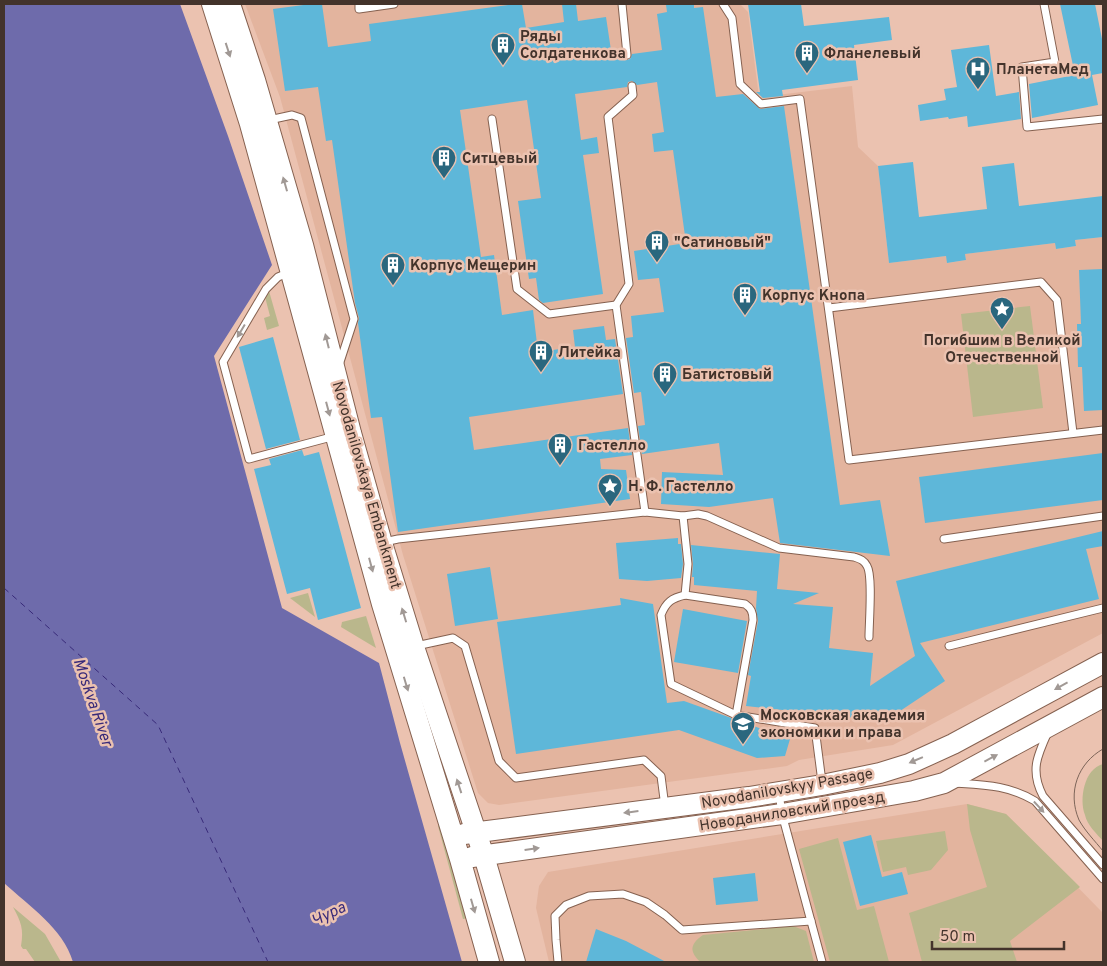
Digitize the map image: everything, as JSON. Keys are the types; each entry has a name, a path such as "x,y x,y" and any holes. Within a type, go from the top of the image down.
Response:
{"main road":[{"name":"Novodanilovskaya Embankment","path":"212,4 303,245 350,433 382,543 414,647 484,856 515,962"},
{"name":"Novodanilovskaya Embankment","path":"230,4 258,122 290,272 382,604 460,859 489,962"},
{"name":"Novodanilovskyy Passage","path":"476,832 778,792 880,773 908,764 953,744 1103,663"},
{"name":"Новоданиловский проезд","path":"460,859 782,814 895,795 944,783 1103,697"},
{"path":"452,836 476,832"}],"lane":[{"path":"359,4 359,8 394,4"},
{"path":"622,4 627,55"},
{"path":"723,4 732,18 740,84 761,104 800,100 849,460 1103,430"},
{"path":"1044,4 1055,62 1022,67 1027,127 1103,119"},
{"path":"632,86 633,95 608,117 629,284 616,305 645,512"},
{"path":"258,122 292,115 301,118 354,319 336,375"},
{"path":"492,119 517,290 550,314 616,305"},
{"path":"290,272 278,277 266,289 223,362 249,459 336,436"},
{"path":"829,308 1041,282 1057,300 1073,433"},
{"path":"382,543 398,539 645,512 682,516 698,514 707,516 779,548 854,557 863,560 868,568 870,578 869,636"},
{"path":"682,516 688,564 685,595"},
{"path":"944,539 1103,516"},
{"path":"736,715 753,620 752,612 745,604 685,595 673,598 665,605 661,615 671,684 736,715 815,728 822,785"},
{"path":"949,646 1103,608"},
{"path":"414,647 453,638 465,646 499,761 516,778 644,760 661,776 665,808"},
{"path":"1051,726 1039,752 1036,765 1039,788 1043,796 1103,865"},
{"path":"944,783 1006,788 1035,801 1103,879"},
{"path":"778,792 782,814 822,962"},
{"path":"558,962 556,916 566,905 590,896 623,894 646,902 682,930 811,920"}],"shaded area":[{"path":"245,4 740,4 748,12 759,97 852,86 858,147 878,166 889,263 946,256 948,263 966,260 965,254 1055,243 1056,249 1076,246 1075,240 1103,237 1103,633 893,745 799,760 787,766 499,805 488,803 478,793 403,555 280,97"},
{"path":"269,291 279,326 267,330 264,318 270,316 265,297"},
{"path":"1030,306 1043,408 973,417 961,314"},
{"path":"308,593 315,617 290,598"},
{"path":"366,616 376,648 341,627 342,622"},
{"path":"1103,764 1103,841 1086,819 1083,808 1083,793 1087,778 1091,772"},
{"path":"967,804 1006,814 1103,913 1103,962 549,962 536,908 539,886 548,872"},
{"path":"967,804 1006,814 1080,887 1010,941 1017,962 922,962 909,913 987,887 970,830"},
{"path":"440,824 468,918 463,919 438,826"},
{"path":"945,831 948,850 931,870 908,875 906,867 883,872 876,841"},
{"path":"838,838 857,910 874,906 889,962 830,962 799,849"},
{"path":"13,907 45,934 61,962 35,962 26,949 23,949 21,946 21,926"},
{"path":"793,926 806,931 814,962 700,962 692,948 703,935"}],"water":[{"path":"4,4 180,4 272,265 214,356 282,608 379,663 462,962 73,962 62,939 53,928 4,883"}],"building":[{"path":"322,4 328,47 371,41 369,24 515,4 522,4 526,28 564,22 562,4 576,4 578,21 606,17 612,57 622,56 627,60 630,59 632,54 662,50 657,14 667,12 666,5 694,4 694,8 703,7 716,97 743,94 760,109 784,106 840,505 880,500 890,556 780,543 773,498 709,507 661,504 662,472 723,475 719,443 642,454 638,426 645,425 641,392 634,393 626,338 633,337 631,316 664,312 659,278 638,280 634,251 686,243 673,150 654,152 652,134 664,132 657,82 637,85 632,81 628,82 627,87 575,94 581,140 597,137 599,153 583,155 603,294 543,303 539,300 536,278 529,279 518,201 541,198 527,100 460,110 481,257 494,255 502,315 533,310 538,352 575,347 573,330 604,326 606,340 615,339 623,394 469,417 474,450 628,428 632,455 600,459 601,469 626,470 630,499 398,532 382,417 371,418 358,323 359,318 355,303 332,140 326,141 318,87 285,91 273,9"},
{"path":"748,4 801,4 804,26 889,17 892,40 854,45 858,80 782,90 783,96 763,98 756,92 760,92"},
{"path":"1060,4 1095,4 1103,44 1103,73 1092,75 1098,105 1032,118 1029,84 1075,75"},
{"path":"989,45 996,96 1019,92 1021,119 968,127 967,116 920,121 918,105 946,100 944,89 957,87 951,50"},
{"path":"913,162 919,217 987,209 982,167 1014,163 1019,206 1103,196 1103,237 1075,240 1076,246 1056,249 1055,243 965,254 966,260 947,263 946,256 889,263 878,166"},
{"path":"1103,269 1103,410 1084,411 1082,367 1078,367 1077,324 1081,324 1079,270"},
{"path":"273,337 300,440 266,449 239,347"},
{"path":"302,450 304,456 319,452 361,608 318,620 310,588 287,594 254,469 271,465 269,459"},
{"path":"1103,453 1103,500 925,523 919,477"},
{"path":"1103,531 1103,546 1086,549 1099,599 920,643 945,681 885,721 746,706 751,676 748,675 758,621 756,608 757,591 694,585 694,577 692,577 691,545 780,554 777,589 819,593 793,604 833,607 829,648 873,653 870,686 915,656 896,581"},
{"path":"678,538 678,544 681,544 683,564 681,578 647,581 619,579 616,543"},
{"path":"490,567 498,619 455,626 447,574"},
{"path":"620,598 653,604 667,703 684,701 790,739 785,756 757,758 679,730 516,754 497,622 621,605"},
{"path":"683,609 747,621 738,673 674,662"},
{"path":"871,835 882,877 902,872 908,894 860,906 843,842"},
{"path":"755,873 758,901 716,905 713,878"},
{"path":"596,929 626,941 666,962 586,962"}],"ferry route":[{"path":"4,588 158,725 268,962"}],"tram line":[{"path":"1103,749 1094,755 1081,770 1077,779 1074,799 1079,820 1103,851"}],"place":[{"name":"Ряды Солдатенкова","path":"503,66"},
{"name":"Фланелевый","path":"807,74"},
{"name":"ПланетаМед","path":"978,90"},
{"name":"Ситцевый","path":"444,179"},
{"name":"\"Сатиновый\"","path":"657,263"},
{"name":"Корпус Мещерин","path":"393,286"},
{"name":"Корпус Кнопа","path":"745,316"},
{"name":"Погибшим в Великой Отечественной","path":"1002,330"},
{"name":"Литейка","path":"541,373"},
{"name":"Батистовый","path":"665,395"},
{"name":"Гастелло","path":"560,466"},
{"name":"Н. Ф. Гастелло","path":"610,507"},
{"name":"Московская академия экономики и права","path":"743,745"}],"water label":[{"name":"Moskva River","path":"94,702"},
{"name":"Чура","path":"328,913"}]}
